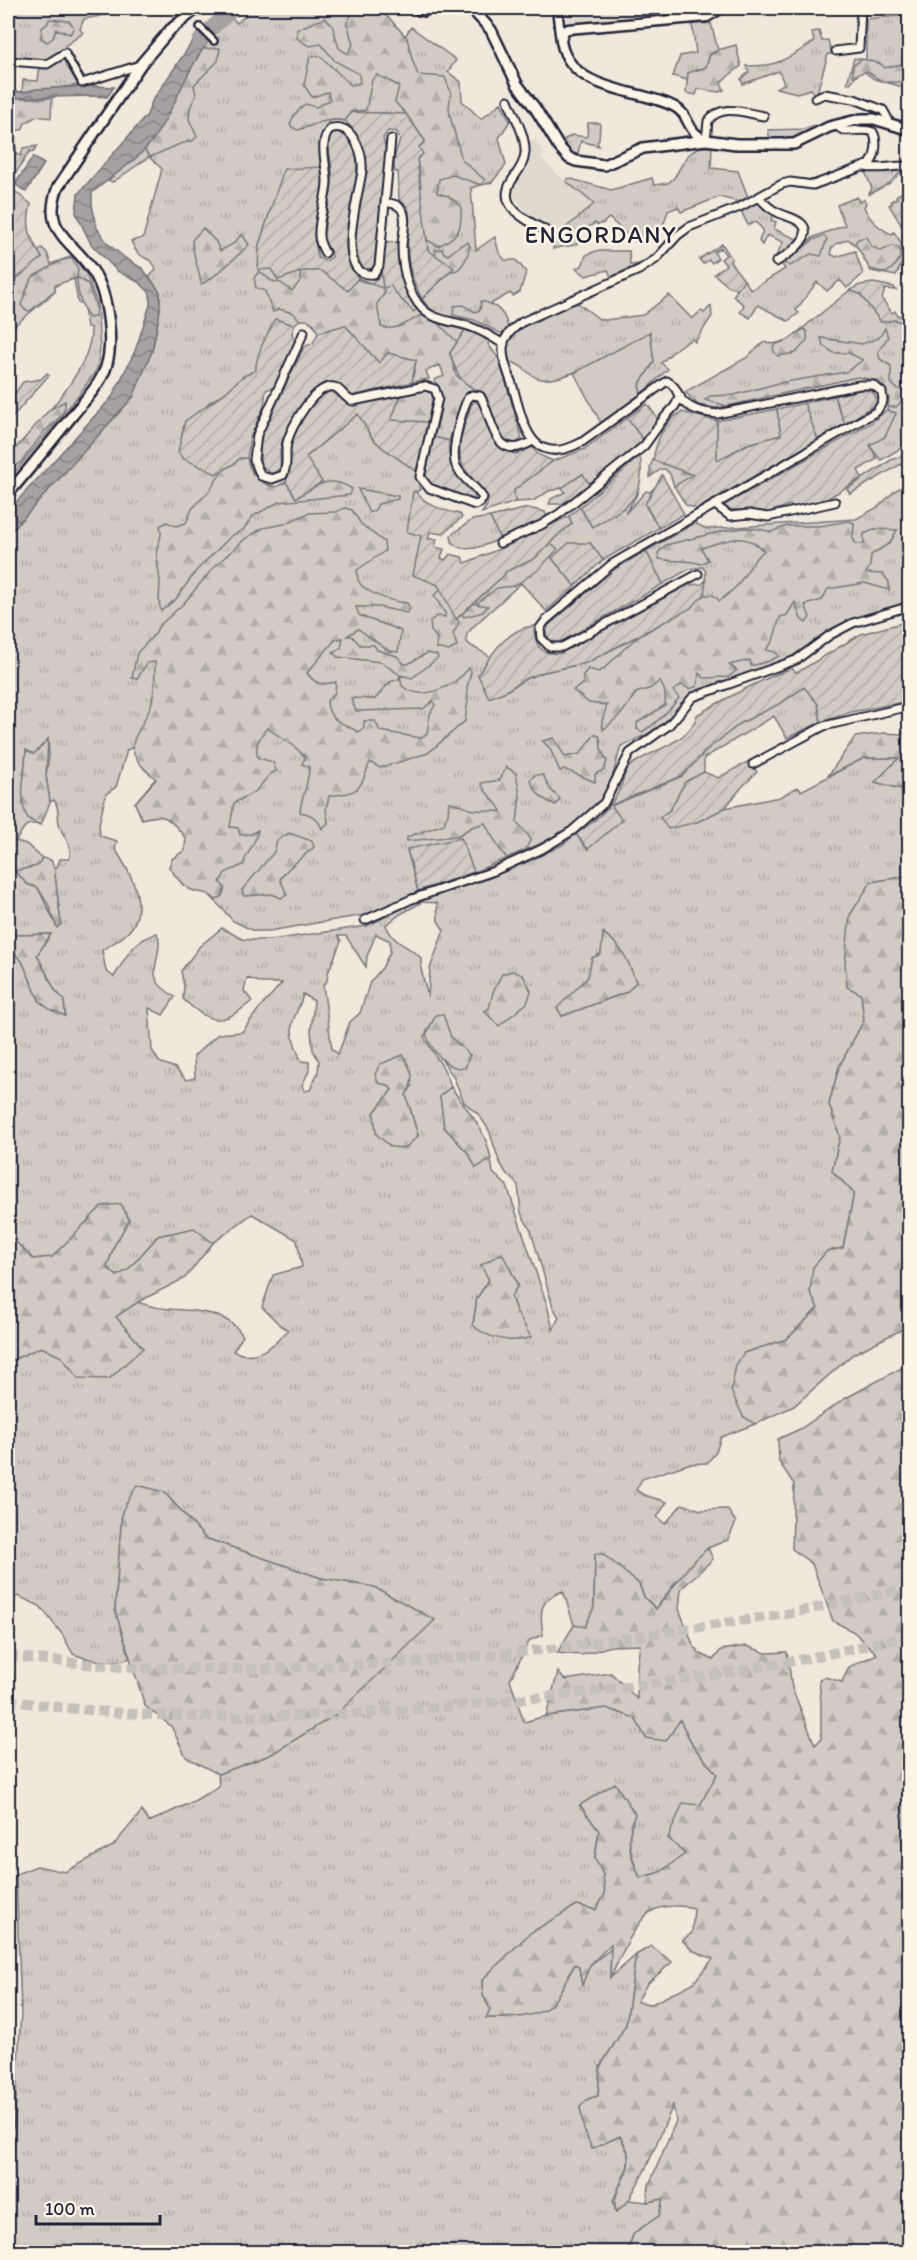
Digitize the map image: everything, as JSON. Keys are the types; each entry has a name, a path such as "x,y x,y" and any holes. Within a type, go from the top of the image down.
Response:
{"main road":[{"path":"471,8 491,30 523,93 559,147 569,158 576,161 604,165 643,148 706,140 736,144 794,144 837,124 867,118 909,130"},
{"path":"737,8 747,8"},
{"path":"8,494 88,396 106,367 109,333 101,286 94,272 56,228 52,208 59,184 140,65 170,30 196,9"}],"street":[{"path":"414,8 425,13"},
{"path":"557,8 561,41 570,62 594,80 673,106 686,118 696,136 706,140 708,121 719,111 733,110 764,116"},
{"path":"561,41 564,31 568,29 707,17 722,8"},
{"path":"836,51 859,48 861,8"},
{"path":"200,27 214,41"},
{"path":"8,57 10,61 47,64 65,53 82,83 140,65"},
{"path":"815,98 824,94 854,99 883,110 887,122"},
{"path":"508,100 524,140 525,155 510,184 507,196 510,204 520,216 547,231"},
{"path":"698,574 562,646 550,647 541,638 540,628 546,620 603,570 877,411 884,396 878,388 873,385 859,385 717,414 692,409 680,396 675,386 667,381 570,448 549,450 539,447 524,428 505,359 504,344 522,322 639,270 656,259 689,227 789,182 813,185 863,166 872,160 875,135 862,129 845,131 839,129 837,124"},
{"path":"325,253 318,233 326,199 324,145 329,130 336,126 344,129 353,137 360,150 362,172 350,247 356,267 364,274 374,274 378,266 391,139"},
{"path":"682,143 689,135 690,127"},
{"path":"863,166 876,168 909,165"},
{"path":"759,197 775,212 800,222 805,228 805,236 800,243 776,262"},
{"path":"386,202 397,205 404,212 402,245 405,272 416,300 427,313 435,318 471,327 504,344"},
{"path":"304,332 257,435 254,460 261,476 272,479 283,475 287,464 286,451 290,435 310,401 322,390 330,388 338,390 345,398 353,401 418,387 425,386 435,389 438,398 420,477 429,488 475,505 483,498 457,468 454,456 454,446 468,398 472,395 480,396 494,434 506,446 519,447 533,441"},
{"path":"500,543 541,525 559,514 644,446 680,396"},
{"path":"715,505 730,516 749,513 768,517 835,502"},
{"path":"365,920 412,898 494,871 542,849 572,831 597,812 604,803 630,753 669,725 693,698 795,660 830,635 854,623 909,606"},
{"path":"753,764 824,726 909,706"},
{"path":"8,2097 8,2127"}],"shaded area":[{"path":"566,8 653,9 645,11 639,17 572,23 567,20"},
{"path":"535,139 545,154 541,157 556,173 594,204 562,231 533,219 525,213 513,192 530,162 529,143"}],"green space":[{"path":"8,8 111,8 111,14 84,19 80,29 83,33 65,46 64,54 79,78 80,85 22,92 23,80 38,81 40,63 11,58 8,55"},
{"path":"246,8 375,8 389,18 405,36 411,27 456,60 448,72 461,82 462,101 481,119 501,103 510,121 499,138 506,165 492,182 471,188 476,250 495,237 499,253 505,260 516,260 526,272 520,292 513,296 510,293 485,307 480,321 433,311 422,299 454,268 428,251 417,159 406,114 351,112 345,121 328,122 320,138 322,167 270,212 259,245 271,269 302,271 348,291 358,278 371,283 379,278 381,271 383,287 392,286 397,295 413,311 417,309 436,323 465,330 449,353 422,360 394,356 380,350 366,343 345,325 318,333 308,320 301,320 294,325 275,319 256,370 242,377 225,393 208,403 182,458 247,458 250,469 260,481 276,487 286,482 295,497 306,457 358,413 372,438 416,471 420,490 413,493 408,532 421,535 438,585 456,619 505,572 534,559 572,524 569,516 580,507 592,527 624,508 639,491 625,514 646,491 650,492 655,487 645,505 659,528 603,560 590,543 552,558 575,586 546,611 521,583 475,625 467,634 466,641 490,657 478,675 506,691 525,679 544,672 586,663 652,629 703,595 706,572 703,567 689,569 663,584 646,551 695,523 706,529 856,519 878,507 896,490 909,484 909,602 844,623 786,660 693,693 657,729 621,746 608,787 602,798 589,812 559,834 508,858 474,872 461,838 407,850 418,891 370,914 269,931 254,931 233,921 208,893 183,885 169,867 172,859 185,850 186,838 176,826 163,817 142,819 135,803 156,778 144,769 133,747 127,750 116,787 106,794 99,824 100,836 117,841 115,849 131,876 138,906 137,916 130,930 102,950 106,971 114,977 136,945 157,933 159,945 155,976 160,985 175,997 163,1015 149,1008 152,1050 159,1062 175,1068 186,1080 195,1078 194,1056 218,1034 242,1032 282,983 262,983 247,978 244,991 252,1001 224,1018 209,1018 183,999 184,986 181,971 200,946 222,928 242,939 271,940 367,926 421,899 485,880 532,860 562,845 576,834 587,849 611,806 682,776 709,748 741,723 781,703 805,687 818,704 821,722 787,738 774,716 704,758 704,772 685,782 670,810 660,817 697,822 725,808 780,797 798,787 801,791 864,758 900,758 875,782 909,791 909,876 871,882 861,994 864,1020 839,1067 829,1104 840,1137 832,1171 854,1193 843,1248 827,1251 810,1292 818,1308 787,1339 744,1353 743,1416 755,1424 721,1437 716,1452 707,1463 688,1464 642,1479 636,1490 667,1502 657,1517 665,1524 682,1504 701,1510 727,1509 736,1522 728,1540 708,1548 675,1583 656,1609 644,1597 639,1584 595,1554 594,1607 585,1628 574,1625 563,1591 549,1598 542,1607 541,1613 543,1635 530,1640 510,1680 524,1722 546,1716 606,1708 635,1718 646,1738 680,1720 693,1746 717,1774 700,1806 668,1838 686,1854 660,1872 640,1878 630,1846 630,1832 635,1814 580,1806 599,1830 595,1858 603,1874 605,1894 596,1910 576,1905 508,1955 482,1980 483,1995 490,2009 487,2018 520,2017 537,2013 551,2004 575,1964 579,1967 582,1983 590,1965 611,1949 610,1978 636,1955 626,2025 600,2067 598,2096 588,2099 592,2148 620,2136 628,2153 628,2166 613,2201 616,2212 629,2200 647,2202 663,2198 659,2216 634,2233 627,2252 8,2252 8,2186 12,2169 21,2012 16,1874 37,1866 65,1872 113,1846 142,1811 149,1822 194,1801 219,1786 218,1774 265,1757 374,1587 321,1578 205,1538 164,1492 122,1512 115,1610 130,1658 102,1661 73,1654 62,1634 40,1606 18,1596 8,1603 8,1362 41,1347 62,1357 78,1377 143,1348 115,1317 138,1302 166,1309 209,1313 222,1318 234,1325 243,1336 233,1351 249,1355 264,1351 288,1330 262,1307 273,1275 302,1267 297,1240 252,1214 213,1243 194,1229 158,1236 128,1270 117,1276 107,1267 114,1246 129,1220 52,1257 33,1259 8,1237 8,947 22,961 40,1002 65,1015 64,1000 55,990 37,955 51,934 16,935 10,929 8,931 8,535 133,397 152,351 159,317 160,292 149,277 156,270 153,263 138,253 131,241 143,238 162,169 149,157 113,182 107,180 152,141 202,49 212,35 232,18 237,23 246,15 243,10","holes":["48,739 49,755 46,776 50,802 54,800 57,806 60,828 70,849 69,859 60,859 57,867 54,867 61,924 57,927 38,888 27,884 15,871 38,866 42,858 26,844 16,841 28,825 41,825 30,820 24,774 26,751 34,755","422,902 437,903 438,921 444,930 430,969 428,997 421,969 421,958 397,941 386,925","604,933 627,992 562,1016 578,988 588,977 592,958 601,954","376,934 390,941 390,952 382,968 370,982 360,1013 350,1022 338,1054 332,1049 323,985 327,981 341,941 338,936 346,936 366,967 367,956","303,994 314,1001 311,1031 313,1050 319,1061 318,1072 310,1090 304,1091 302,1085 309,1071 309,1062 301,1061 292,1031","436,1015 451,1037 445,1061 438,1054 453,1076 464,1102 479,1115 489,1130 499,1161 506,1173 518,1185 521,1213 531,1231 553,1307 559,1317 553,1330 547,1305 507,1186 493,1173 491,1159 476,1167 468,1153 444,1127 440,1096 451,1087 443,1068 424,1037","388,1085 412,1086 406,1095 418,1136 374,1113 392,1090","502,1254 518,1285 511,1297 530,1337 473,1324 477,1298 489,1280 481,1265"]},
{"path":"354,8 375,8 389,18 407,38 418,75 445,77 451,93 449,108 451,120 462,160 485,180 481,185 453,175 439,179 437,193 448,196 461,206 461,214 458,231 451,239 438,246 427,240 418,190 421,187 417,159 419,147 425,141 395,102 399,86 377,75 372,80 366,110 351,112 345,121 327,121 297,130 290,125 294,115 305,104 316,107 330,100 328,92 312,97 304,85 310,56 320,56 351,85 360,83 359,74 335,61 321,44 309,46 297,38 297,29 325,18 332,25 339,48 348,54 353,44 347,23"},
{"path":"909,15 909,79 905,78 903,87 874,79 862,70 849,84 847,83 854,58 866,60 866,19"},
{"path":"49,19 69,21 74,27 70,34 56,29 53,38 47,42 41,38 42,28"},
{"path":"711,23 718,50 710,54 706,67 688,73 687,80 673,76 680,56 696,53 692,24"},
{"path":"819,31 822,41 828,40 832,54 828,54 817,93 814,95 811,89 797,93 776,88 784,84 779,71 743,84 741,79 749,72 746,66 775,63 797,53 814,42 812,32"},
{"path":"736,45 741,66 721,82 724,90 719,92 698,89 696,95 686,93 688,73 706,67 710,55 718,50"},
{"path":"220,48 218,61 194,85 196,95 190,108 189,119 197,137 150,157 144,149 152,141 202,49"},
{"path":"909,52 909,62 904,55"},
{"path":"863,59 881,64 885,68 909,62 909,78 901,82 883,82 867,71 853,76 853,65"},
{"path":"8,98 52,98 51,118 37,116 25,123 22,130 8,130"},
{"path":"351,112 406,114 425,141 419,147 423,154 417,159 428,250 454,268 422,299 409,266 409,212 407,206 399,200 398,172 395,172 394,163 400,140 397,132 388,131 383,138 386,151 374,267 364,269 356,252 355,234 365,177 365,157 359,139 345,121"},
{"path":"588,123 600,123 597,142 599,146 581,141 577,157 567,150 562,141 572,135 587,137"},
{"path":"815,125 816,127 789,140 770,140 768,130 804,129"},
{"path":"337,132 349,138 355,149 357,164 346,244 349,262 358,278 348,291 321,271 303,271 278,280 271,269 258,270 259,245 284,169 322,167 323,183 314,235 318,258 326,261 332,257 323,237 332,183 328,142"},
{"path":"8,138 16,138 16,154 21,156 23,148 37,146 33,152 30,151 8,185"},
{"path":"699,147 712,147 711,168 738,171 748,197 739,202 719,197 681,212 678,207 668,211 659,238 634,241 609,218 602,224 595,223 577,234 580,242 577,244 553,249 554,239 562,237 562,231 594,204 566,181 568,178 611,190 652,178 654,185 668,183 674,178 687,156"},
{"path":"909,168 909,171 903,174 901,172 890,183 868,195 872,189 865,171 879,172"},
{"path":"8,186 31,204 28,219 30,232 42,258 11,283 8,281"},
{"path":"905,190 909,192 910,224 903,228 889,205"},
{"path":"857,197 859,202 864,200 866,203 864,207 875,223 891,234 894,232 902,244 909,244 909,262 903,260 896,276 871,271 858,248 848,239 831,249 831,254 836,257 855,251 863,274 847,288 840,280 827,291 817,282 796,310 799,313 788,321 758,305 750,318 740,312 744,305 733,296 744,280 751,290 785,269 781,263 814,237 845,225 837,205"},
{"path":"757,202 774,214 771,220 776,222 774,229 797,239 787,251 774,260 783,242 767,235 762,245 759,241 763,230 756,222 748,225 741,211"},
{"path":"203,228 216,242 220,251 233,244 242,234 249,245 218,273 201,284 192,240"},
{"path":"823,236 827,239 821,256 811,254 790,266 785,263 813,240"},
{"path":"866,237 872,247 881,251 892,246 899,247 899,258 886,273 870,269 855,243 858,239"},
{"path":"398,242 404,286 417,309 413,312 391,286 383,288 381,271 385,243"},
{"path":"468,242 470,246 467,257 458,270 449,270 437,257 435,250 442,249 448,255"},
{"path":"722,244 732,259 730,262 744,280 737,289 728,286 714,274 726,265 721,259 726,255 721,248 714,252 718,258 712,263 709,260 703,264 699,259"},
{"path":"42,248 47,253 51,264 73,256 86,274 97,303 100,349 97,369 79,395 10,478 8,458 61,397 83,362 89,345 91,328 87,327 83,303 78,303 74,279 61,282 55,287 55,292 8,331 8,281 42,258 38,252"},
{"path":"596,251 629,251 630,265 639,264 611,277 608,270 586,276 576,268 582,266 586,255"},
{"path":"72,258 78,269 77,277 88,284 96,307 95,317 89,318 84,309 77,278 55,285 55,290 30,311 25,310 21,305 34,276 60,261"},
{"path":"307,263 383,288 385,293 377,304 381,327 397,327 421,315 439,324 457,342 450,353 456,375 476,391 463,399 449,441 434,437 440,415 441,393 434,380 444,376 440,365 426,371 429,379 413,382 416,360 388,353 379,363 345,325 318,333 314,324 308,320 300,320 293,313 279,309 273,312 265,291 256,288 254,278 259,271 272,281 281,283 292,291 301,280 300,272"},
{"path":"873,283 894,287 896,290 885,289 882,299 892,313 895,311 897,315 909,316 909,323 894,320 881,322 860,294 850,290 860,285"},
{"path":"850,290 860,294 881,322 894,320 909,323 909,463 901,448 881,460 869,445 896,414 887,410 886,390 878,382 872,380 858,377 716,408 698,405 685,392 746,358 764,342 773,344 788,340"},
{"path":"669,295 692,319 701,311 704,313 711,306 712,316 695,342 692,339 678,347 661,363 668,369 641,394 639,385 654,362 650,332 581,370 553,379 536,378 519,365 510,362 507,348 513,336 550,313 578,303 599,319 643,315"},
{"path":"481,301 500,311 508,330 502,334 474,320 453,315 454,306 463,305 475,312 480,310"},
{"path":"275,319 294,325 292,334 295,342 275,387 266,390 264,406 250,438 247,458 240,458 216,474 182,458 178,452 185,421 225,393 242,377 256,370 260,351"},
{"path":"345,325 379,363 388,353 416,360 413,382 352,396 331,384 320,387 305,401 286,432 280,450 280,468 273,473 268,472 260,463 260,439 304,347 313,343 318,333"},
{"path":"885,328 888,337 878,352 880,359 891,366 891,383 905,392 904,399 896,407 888,407 889,398 878,381 858,377 727,406 705,400 710,396 734,395 779,383 846,372 863,360 849,353 834,353 823,346 821,338 862,344 879,338"},
{"path":"804,329 807,332 807,340 796,353 778,356 774,352 773,347"},
{"path":"465,330 476,333 489,341 488,344 499,359 522,438 517,443 502,438 494,425 485,394 465,383 455,368 450,353"},
{"path":"650,332 654,362 639,385 641,394 601,423 574,373"},
{"path":"47,373 49,375 8,422 8,412 15,402 11,399 23,382 41,379"},
{"path":"863,389 874,394 876,404 845,424 834,396"},
{"path":"331,391 350,405 401,395 391,420 428,422 416,471 372,438 358,414 306,457 322,482 296,498 286,482 292,438 311,405"},
{"path":"430,391 433,395 428,422 383,446 378,443 377,437 387,428 401,395"},
{"path":"834,396 845,424 818,440 804,403"},
{"path":"65,401 61,416 44,432 21,462 8,471 10,455 49,410"},
{"path":"475,401 481,405 491,436 501,447 516,454 532,447 539,455 553,461 514,490 515,502 482,513 487,505 488,497 467,472 460,456 463,430 471,405"},
{"path":"804,403 818,440 697,509 686,505 674,486 693,475 653,460 662,432 670,420 682,412 717,421 717,461 748,444 781,435 777,409"},
{"path":"647,404 659,420 644,441 627,418"},
{"path":"777,409 781,435 748,444 716,461 717,421"},
{"path":"887,410 896,413 885,437 870,445 877,459 858,470 862,478 825,500 795,513 790,505 767,513 719,508 871,423"},
{"path":"627,418 644,441 590,485 582,474 562,488 549,491 533,501 515,502 514,490 553,461 583,450"},
{"path":"434,437 449,441 452,464 459,477 475,494 474,500 433,487 428,483 426,473"},
{"path":"640,456 641,471 637,493 615,514 592,527 580,507"},
{"path":"901,456 909,466 909,477 901,464 850,494 847,489 891,460"},
{"path":"240,458 247,458 250,469 260,481 276,487 286,482 296,498 316,486 329,482 336,482 352,489 350,495 279,502 253,516 243,530 231,536 196,571 176,599 161,611 157,562 160,526 167,522 176,526 186,523 192,509 210,490 222,471"},
{"path":"653,460 688,473 704,470 679,489 674,486 670,474 665,469 661,469 650,477"},
{"path":"583,474 590,485 562,504 549,504 551,499 565,492 562,488"},
{"path":"662,475 684,514 659,528 645,504"},
{"path":"358,489 398,496 398,499 378,504 375,510 369,513"},
{"path":"415,491 430,504 460,514 462,517 443,534 430,532 428,539 437,539 435,547 444,549 441,558 445,560 450,554 462,557 465,563 569,516 572,524 534,559 505,572 456,619 438,585 413,575 421,536 407,532"},
{"path":"345,508 352,510 361,524 384,542 385,551 357,570 361,585 380,596 407,603 410,609 407,613 379,607 356,607 359,615 401,631 398,652 389,651 358,629 347,636 352,636 360,645 374,645 377,650 397,656 404,664 427,653 437,655 438,658 412,678 400,675 402,686 410,691 429,693 438,690 456,681 469,668 471,672 467,688 465,721 428,753 380,768 370,762 357,788 347,793 329,796 326,809 328,823 322,829 314,817 300,812 309,773 309,767 302,764 305,757 294,746 267,728 258,742 258,758 273,762 276,771 270,774 256,791 234,803 230,827 238,828 240,835 251,834 258,830 243,865 225,873 220,882 225,888 222,896 216,900 208,894 186,887 169,867 172,859 185,850 186,838 176,826 163,817 142,819 135,803 156,779 136,759 133,751 136,736 151,705 155,678 155,662 147,663 137,679 132,678 137,653 214,567 246,538 263,528 284,524 309,513 335,512","holes":["343,638 341,648 333,653 338,657 381,662 400,675 399,679 390,682 375,699 351,698 356,711 423,709 433,701 435,705 430,714 427,734 421,738 380,731 375,721 364,721 364,728 358,732 342,723 333,717 328,708 327,701 335,693 336,682 319,683 307,673 335,640"]},
{"path":"528,508 545,512 547,517 500,539 490,517"},
{"path":"490,517 500,539 469,549 452,542 451,535 472,520"},
{"path":"849,521 854,523 853,539 856,544 864,544 864,534 875,529 897,530 890,543 871,555 870,566 866,573 883,574 889,582 889,590 865,583 828,589 822,600 805,605 810,617 806,623 801,619 795,602 787,615 780,617 773,641 766,650 775,652 779,656 751,666 750,660 729,665 737,670 728,677 704,678 699,673 697,686 690,689 682,685 673,691 679,698 662,717 642,732 637,729 637,723 665,705 665,692 660,681 651,688 636,693 622,713 603,730 602,721 607,705 589,703 573,690 583,684 583,675 588,669 599,672 637,638 680,613 704,595 713,595 720,601 737,586 756,558 764,551 749,540 734,539 701,548 708,560 701,564 659,559 658,553 666,545 744,528 771,532 787,526 820,526"},
{"path":"569,543 590,543 603,560 575,586 552,558"},
{"path":"552,545 558,549 538,570 514,586 497,588 476,604 488,606 483,612 464,617 462,614 505,572 536,551"},
{"path":"646,551 663,584 564,640 557,643 549,639 546,633 548,626 613,570"},
{"path":"706,580 704,595 691,608 586,663 544,672 489,698 478,675 501,644 516,632 534,626 535,639 540,648 548,653 561,653 688,585 702,584"},
{"path":"441,590 459,623 453,634 457,646 449,651 436,648 437,638 431,631 430,621 437,616 445,617 434,595"},
{"path":"909,621 909,639 904,658 909,667 909,701 851,712 821,722 818,704 804,687 781,703 741,723 709,748 682,776 611,805 622,820 588,849 576,834 596,819 612,802 629,767 678,740 693,725 697,715 779,673 792,668 798,672 861,634"},
{"path":"909,726 909,791 875,782 899,758 864,758 828,776 855,737 884,733 902,734"},
{"path":"595,734 600,737 601,749 607,761 604,770 595,774 595,782 564,769 560,771 550,749 543,741 554,738 565,757 580,754"},
{"path":"48,739 46,776 50,802 41,825 29,819 25,812 23,785 26,750 34,754"},
{"path":"749,761 757,772 725,808 697,822 668,829 660,817 670,810 685,782 704,772 718,778"},
{"path":"506,767 516,773 520,796 517,822 531,839 525,850 507,858 485,823 472,827 457,836 407,841 407,837 444,824 449,802 471,809 501,812 481,783 500,780"},
{"path":"535,775 543,775 550,789 560,799 556,805 537,793 530,780"},
{"path":"289,833 312,841 314,847 280,879 287,895 281,898 272,894 244,896 242,890 274,852 277,840"},
{"path":"461,838 474,872 418,891 407,849"},
{"path":"42,858 51,860 54,867 61,924 57,928 48,904 38,888 27,884 15,871 37,866"},
{"path":"909,876 909,1326 853,1354 794,1406 755,1424 743,1416 731,1391 736,1365 744,1353 787,1339 818,1308 810,1292 813,1267 827,1251 843,1248 854,1193 832,1171 840,1137 829,1104 839,1067 864,1020 861,994 847,987 845,963 850,915 871,882"},
{"path":"10,929 16,935 51,934 37,955 55,990 64,1000 65,1016 40,1002 22,961 8,947"},
{"path":"603,933 620,949 636,982 627,992 562,1016 557,1008 588,977 592,958 601,954"},
{"path":"512,971 523,975 531,991 527,1003 499,1026 484,1011 489,1009 493,992 502,974"},
{"path":"443,1014 451,1037 470,1055 465,1068 452,1066 441,1058 426,1035 436,1015"},
{"path":"403,1055 412,1075 406,1095 418,1136 405,1148 391,1147 376,1134 374,1113 392,1090 388,1085 378,1083 375,1074 380,1064"},
{"path":"451,1087 476,1121 485,1138 491,1159 476,1168 468,1153 444,1127 440,1096"},
{"path":"121,1204 129,1220 114,1246 107,1267 117,1276 128,1270 158,1236 194,1228 213,1243 185,1278 138,1302 116,1317 143,1348 109,1379 78,1378 62,1357 41,1347 8,1362 8,1237 10,1236 33,1259 52,1257 102,1206"},
{"path":"502,1253 518,1285 511,1297 531,1337 516,1340 500,1339 485,1334 473,1325 477,1298 489,1280 481,1265"},
{"path":"909,1364 909,2252 627,2252 634,2233 659,2216 663,2199 647,2202 649,2185 676,2121 673,2105 647,2166 629,2200 616,2212 616,2196 629,2161 625,2144 620,2136 592,2149 584,2130 580,2107 588,2099 598,2096 600,2067 626,2025 636,1955 651,1946 672,1962 647,1984 637,2002 652,2004 693,1983 713,1959 692,1950 682,1940 692,1933 694,1908 673,1906 652,1911 634,1932 610,1979 611,1944 590,1965 582,1985 579,1967 575,1964 551,2005 537,2013 520,2017 486,2018 490,2009 483,1995 482,1980 530,1933 577,1905 596,1910 605,1894 603,1874 595,1858 599,1831 580,1805 615,1783 635,1814 629,1839 633,1861 640,1878 660,1872 685,1854 668,1838 683,1803 700,1805 717,1774 693,1746 680,1720 666,1741 646,1738 635,1718 606,1708 546,1716 558,1672 565,1680 611,1673 637,1699 637,1666 640,1645 611,1646 582,1655 557,1653 574,1625 585,1627 594,1607 595,1554 603,1554 639,1584 644,1597 656,1609 690,1565 708,1548 713,1559 681,1589 679,1609 693,1645 699,1653 713,1660 721,1650 747,1646 766,1653 787,1652 792,1688 815,1745 821,1739 819,1680 825,1677 842,1682 849,1667 877,1654 854,1632 833,1621 812,1564 792,1549 794,1484 779,1462 778,1439 800,1429 846,1398"},
{"path":"137,1485 164,1492 205,1538 321,1578 374,1587 435,1620 337,1714 270,1755 218,1774 186,1757 171,1726 145,1706 115,1610 122,1511"}],"water":[{"path":"224,8 232,18 217,32 195,61 152,141 132,162 92,193 97,228 107,243 143,269 160,292 160,311 152,351 133,397 8,535 8,511 112,397 135,351 150,305 150,293 140,283 117,271 91,244 76,213 78,194 147,115 152,101 201,29 210,24 212,27 216,25 218,27 224,22 223,19 226,16 221,11"},
{"path":"114,87 107,97 8,98 8,91 24,92 36,89"},
{"path":"33,157 44,164 26,192 15,184"}],"waterway":[{"path":"200,40 229,13"}],"tunnel":[{"path":"8,1656 126,1668 260,1669 418,1662 559,1648 787,1614 910,1588"},
{"path":"8,1700 64,1708 178,1716 292,1716 406,1710 546,1697 670,1681 793,1661 910,1636"}],"district":[{"name":"ENGORDANY","path":"601,235"}]}
